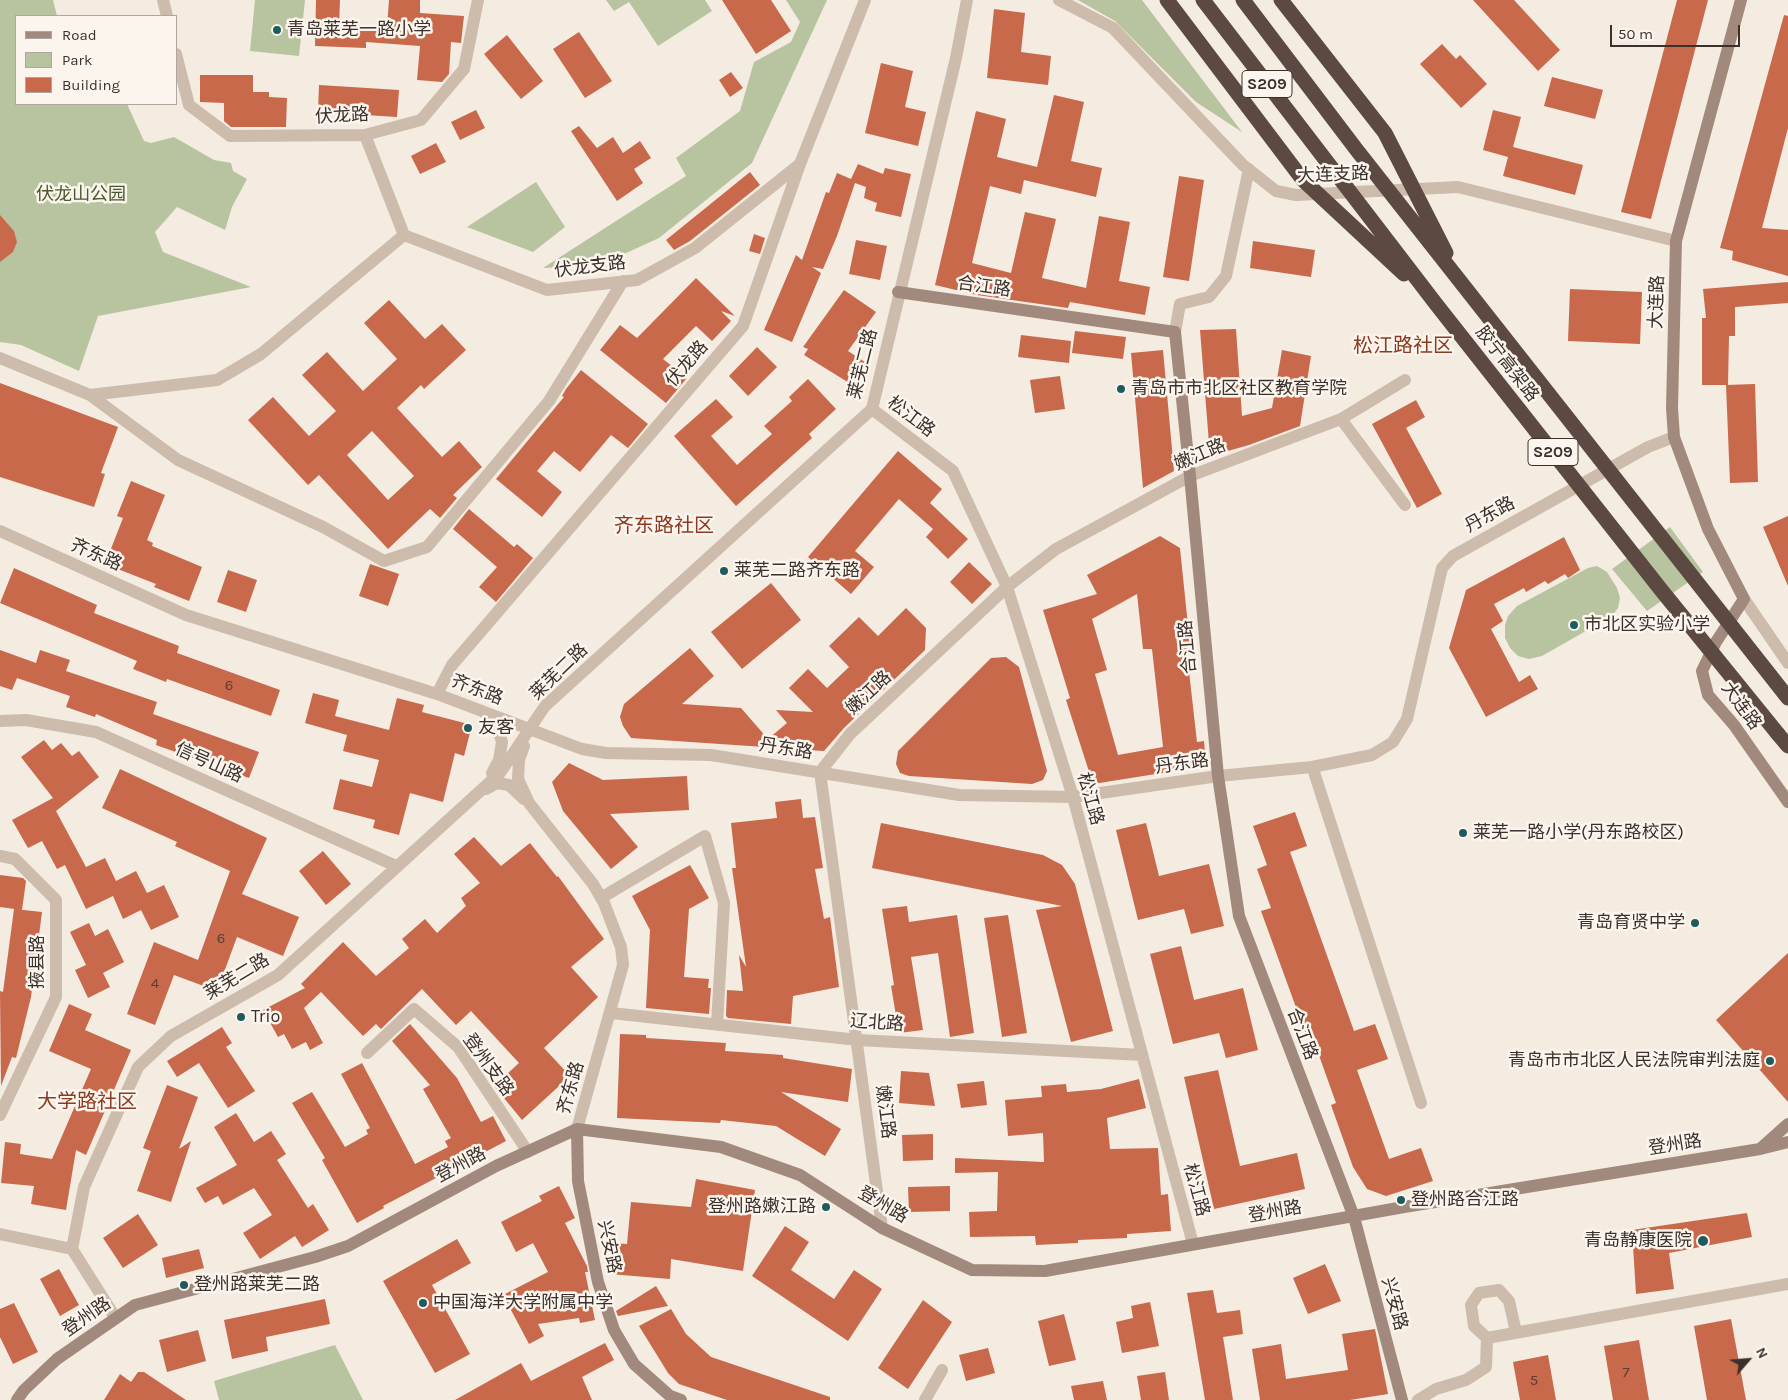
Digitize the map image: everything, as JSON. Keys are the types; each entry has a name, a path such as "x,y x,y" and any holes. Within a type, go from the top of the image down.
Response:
{"highway":[{"path":"1167,0 1303,180 1436,304"},
{"name":"胶宁高架路","path":"1203,0 1436,304 1788,746"},
{"name":"胶宁高架路","path":"1243,0 1461,284 1788,698"},
{"path":"1281,0 1385,133 1461,284"}],"street":[{"path":"163,0 167,15"},
{"name":"伏龙路","path":"178,62 189,105 230,136 365,135 421,120 464,69 478,0"},
{"name":"伏龙路","path":"437,694 452,665 743,326 800,164 866,0"},
{"name":"莱芜二路","path":"72,1249 84,1188 138,1067 171,1036 278,975 500,773 545,706 872,409 898,292 956,58 966,0"},
{"name":"大连支路","path":"1059,0 1113,28 1249,169 1276,191 1296,196 1458,187 1676,241"},
{"name":"大连路","path":"1741,0 1676,241 1672,406 1674,437 1713,540 1744,599 1788,663"},
{"path":"90,395 217,380 261,354 404,235 365,135"},
{"name":"伏龙支路","path":"404,235 547,290 637,280 695,248 800,164"},
{"path":"1175,332 1180,304 1210,298 1226,276 1249,169"},
{"path":"0,358 90,395 178,460 323,528 384,561 426,546 549,401 623,281"},
{"name":"合江路","path":"898,292 1175,332 1218,776 1239,916 1354,1217"},
{"name":"嫩江路","path":"882,1228 858,1040 820,772 850,734 1007,587 1056,549 1190,476 1342,419 1405,380"},
{"name":"松江路","path":"872,409 953,471 1007,587 1072,797 1193,1244"},
{"path":"1342,419 1405,506"},
{"name":"丹东路","path":"530,729 582,750 606,753 711,755 958,796 1072,797 1218,776 1320,765 1372,755 1393,742 1407,719 1442,568 1453,556 1648,447 1674,437"},
{"name":"齐东路","path":"0,531 186,614 437,694 530,729 519,760 518,780 529,803 593,884 601,898 621,947 624,965 577,1130"},
{"name":"大连路","path":"1744,599 1716,642 1702,671 1708,695 1740,734 1788,802"},
{"path":"479,792 499,760 502,742 497,726 487,713"},
{"name":"信号山路","path":"0,721 26,720 96,732 396,866"},
{"path":"1314,772 1421,1103"},
{"path":"479,792 497,783 509,785 529,803"},
{"path":"601,898 705,836 724,903 717,1024"},
{"name":"掖县路","path":"0,856 15,859 56,900 56,998 0,1115"},
{"name":"登州支路","path":"367,1053 414,1009 458,1047 528,1152"},
{"name":"辽北路","path":"611,1013 858,1040 1142,1055"},
{"path":"1760,1149 1788,1124"},
{"name":"登州路","path":"17,1400 24,1390 57,1359 115,1317 135,1305 315,1257 348,1246 496,1166 577,1130 721,1148 800,1175 882,1228 972,1270 1045,1271 1354,1217 1404,1206 1760,1149 1788,1142"},
{"name":"兴安路","path":"577,1130 578,1180 598,1282 614,1330 634,1364 673,1399"},
{"name":"兴安路","path":"1354,1217 1402,1400"},
{"path":"0,1234 72,1249 115,1317"},
{"path":"1487,1338 1788,1284"},
{"path":"1418,1400 1436,1389 1466,1380 1486,1367 1487,1338 1474,1326 1471,1305 1479,1293 1499,1290 1509,1301 1516,1332"},
{"path":"925,1400 942,1370"}],"green space":[{"name":"伏龙山公园","path":"0,0 53,0 57,15 15,15 15,105 127,105 144,141 151,143 174,137 214,160 231,163 233,171 247,179 232,207 225,230 177,207 155,232 163,252 251,287 98,316 79,371 21,345 0,342"},
{"name":"青岛莱芜一路小学","path":"255,0 305,0 299,56 250,51"},
{"path":"606,0 705,0 712,11 658,46 629,2 614,11"},
{"path":"786,0 827,0 752,163 659,238 600,265 543,268 686,176 676,158 740,111 754,62 791,42 800,22"},
{"path":"1078,0 1142,0 1242,132 1196,102 1115,21"},
{"path":"536,182 565,227 533,252 467,227"},
{"path":"1670,527 1703,572 1647,611 1612,569"},
{"path":"1597,566 1607,572 1617,588 1620,598 1618,608 1612,616 1542,656 1529,659 1518,656 1510,648 1505,638 1505,625 1508,616 1517,606 1588,568"},
{"path":"335,1345 363,1400 219,1400 214,1381"}],"building":[{"path":"316,0 340,0 339,26 387,27 389,0 420,0 420,13 464,16 461,43 451,42 449,74 442,82 417,80 420,46 366,42 366,48 315,46"},
{"path":"722,0 771,0 791,31 756,54"},
{"path":"1473,0 1514,0 1560,50 1538,71"},
{"path":"1677,0 1708,0 1651,219 1621,212"},
{"path":"994,9 1025,13 1021,52 1051,56 1048,85 987,78"},
{"path":"1784,15 1788,16 1788,128 1762,228 1788,230 1788,276 1732,260 1733,251 1720,248"},
{"path":"579,32 612,81 585,98 553,49"},
{"path":"507,35 543,81 521,99 484,54"},
{"path":"1442,44 1456,59 1460,55 1487,84 1461,108 1420,64"},
{"path":"881,63 913,71 905,107 926,112 918,146 865,133"},
{"path":"731,72 743,88 730,97 719,80"},
{"path":"200,75 253,75 253,92 269,92 269,97 287,98 286,127 231,127 224,121 224,103 200,102"},
{"path":"1552,77 1603,90 1595,119 1544,106"},
{"path":"319,85 399,90 397,117 318,112"},
{"path":"1054,95 1084,102 1071,161 1102,168 1096,197 1024,180 1021,194 990,186 972,263 1011,273 1025,212 1056,219 1042,278 1086,288 1099,216 1130,222 1119,281 1150,287 1145,315 1070,302 1068,308 977,295 935,285 976,111 1006,119 997,157 1037,167"},
{"path":"476,110 485,128 460,140 451,122"},
{"path":"1493,110 1521,117 1513,147 1583,165 1575,195 1503,176 1508,157 1483,150"},
{"path":"579,126 597,148 613,137 623,153 640,141 651,158 634,169 643,183 617,201 571,131"},
{"path":"436,143 446,162 420,174 411,156"},
{"path":"858,164 883,174 885,168 911,174 901,217 875,211 877,203 864,198 866,187 855,183 837,236 823,269 812,267 821,273 792,342 764,330 796,255 802,260 826,192 829,193 837,173 851,179"},
{"path":"750,172 760,185 690,241 674,250 666,240"},
{"path":"1179,176 1204,180 1189,281 1163,277"},
{"path":"0,215 14,231 17,242 13,252 0,262"},
{"path":"754,234 765,238 760,254 749,251"},
{"path":"856,240 887,246 880,280 849,274"},
{"path":"1253,241 1315,250 1311,277 1250,268"},
{"path":"696,278 735,316 721,311 731,321 712,341 696,326 663,359 687,378 666,403 600,350 620,325 637,338"},
{"path":"1788,282 1788,303 1735,307 1735,336 1729,336 1728,385 1702,385 1702,318 1706,318 1703,289"},
{"path":"1570,289 1642,292 1640,344 1568,341"},
{"path":"844,290 876,312 848,351 868,364 854,386 804,355 808,349 803,347"},
{"path":"389,300 425,339 442,324 466,350 424,389 421,385 397,408 442,457 459,441 482,467 453,495 457,498 440,518 430,509 388,549 319,475 308,485 248,420 273,397 309,436 336,411 302,375 327,352 363,391 397,359 364,323","holes":["372,431 414,476 388,500 347,455"]},
{"path":"1236,329 1242,416 1272,408 1282,350 1311,356 1300,426 1249,445 1210,456 1200,330"},
{"path":"1075,331 1126,337 1123,359 1072,353"},
{"path":"1021,335 1071,341 1069,363 1018,357"},
{"path":"757,347 777,367 748,396 729,376"},
{"path":"1163,350 1174,471 1143,488 1131,353"},
{"path":"581,370 648,424 628,448 611,435 580,472 554,451 537,471 562,492 542,517 496,479 564,397 562,396 566,389"},
{"path":"1060,376 1065,409 1035,413 1030,380"},
{"path":"808,379 836,409 809,434 812,438 736,506 674,436 716,399 733,417 711,436 737,465 772,434 764,426 792,401 789,397"},
{"path":"0,383 118,427 101,473 105,474 94,507 0,477"},
{"path":"1755,384 1758,482 1730,483 1726,385"},
{"path":"1416,400 1425,417 1406,428 1442,494 1417,508 1372,424"},
{"path":"898,451 942,489 930,503 968,539 948,559 926,537 933,529 899,499 855,551 874,567 851,594 808,557"},
{"path":"131,481 165,495 147,540 153,543 152,546 202,567 189,601 154,587 156,584 105,564 123,518 117,516"},
{"path":"469,509 514,547 517,544 533,558 496,602 479,587 497,567 453,529"},
{"path":"1788,516 1788,586 1763,527"},
{"path":"1160,536 1180,548 1190,645 1186,645 1197,742 1204,741 1206,766 1093,784 1066,700 1070,698 1043,610 1097,594 1087,575","holes":["1137,594 1143,649 1152,649 1163,747 1118,755 1095,674 1107,670 1092,619"]},
{"path":"1564,537 1580,570 1568,578 1565,574 1548,584 1545,581 1526,592 1524,588 1494,604 1503,621 1491,629 1519,682 1530,675 1538,689 1486,717 1449,648 1466,590"},
{"path":"969,562 992,584 972,604 950,582"},
{"path":"370,564 399,574 388,606 359,596"},
{"path":"14,568 97,605 94,613 179,646 177,653 280,690 271,716 167,679 166,682 133,669 137,661 0,603"},
{"path":"228,570 257,580 246,612 217,602"},
{"path":"771,583 801,620 742,669 711,632"},
{"path":"906,608 926,628 925,650 844,728 824,751 631,738 623,726 620,717 624,704 690,648 714,676 682,704 741,708 768,739 787,723 776,710 813,712 789,688 808,669 827,688 849,667 829,646 859,617 878,636"},
{"path":"0,650 36,663 40,650 70,660 66,671 157,702 153,714 259,752 249,778 156,745 157,740 96,714 95,717 66,707 70,696 17,678 12,690 0,686"},
{"path":"1006,657 1019,667 1047,771 1043,780 1032,784 909,776 900,773 896,764 898,751 991,658"},
{"path":"313,693 339,700 335,716 389,730 397,698 424,705 422,712 472,725 464,756 455,753 443,802 410,793 399,835 373,828 375,820 333,809 340,779 372,787 379,760 343,751 347,735 305,723"},
{"path":"44,740 52,750 61,743 72,756 79,751 99,777 56,811 86,867 105,858 116,881 136,871 147,893 164,885 179,917 151,930 141,910 123,919 113,896 86,909 65,865 57,869 42,841 28,848 12,820 53,798 21,757"},
{"path":"569,763 603,780 687,776 689,810 610,814 638,847 611,869 563,811 552,782"},
{"path":"120,769 267,838 242,894 299,917 283,956 237,937 217,991 174,975 155,1025 127,1014 154,942 198,960 230,871 175,846 177,842 102,808"},
{"path":"801,799 803,818 815,817 823,868 815,869 824,919 830,917 839,987 793,996 791,1024 728,1018 726,1016 727,990 743,991 739,955 746,967 732,868 736,868 731,823 777,818 775,802"},
{"path":"1295,812 1307,846 1290,852 1354,1031 1375,1024 1388,1059 1357,1070 1389,1159 1421,1148 1433,1181 1386,1196 1367,1189 1353,1167 1331,1105 1336,1103 1311,1033 1306,1035 1261,911 1271,908 1257,869 1267,865 1253,826"},
{"path":"881,823 1043,855 1062,865 1075,884 1113,1031 1071,1042 1036,910 1062,906 872,868"},
{"path":"1146,823 1159,876 1209,864 1224,926 1191,934 1184,909 1138,920 1116,830"},
{"path":"474,837 501,866 530,843 558,876 604,939 571,967 598,997 544,1048 570,1076 522,1120 494,1086 519,1063 471,1011 456,1025 422,989 381,1029 376,1024 363,1036 321,992 304,1008 323,1043 310,1050 306,1042 292,1049 284,1034 278,1037 263,1010 305,988 301,984 343,942 376,976 409,948 402,939 425,919 437,933 466,906 461,898 480,883 454,854"},
{"path":"323,851 351,884 326,905 299,871"},
{"path":"690,865 709,898 689,909 684,977 709,979 708,988 711,988 709,1014 646,1008 650,930 632,896"},
{"path":"0,875 23,878 26,881 22,910 0,907"},
{"path":"907,906 909,922 957,915 974,1033 950,1037 938,953 911,957 923,1030 899,1033 891,986 894,985 882,909"},
{"path":"14,909 42,912 31,997 16,1058 12,1057 1,1086 0,991 3,992"},
{"path":"1008,915 1027,1033 1002,1037 984,918"},
{"path":"89,923 95,936 108,929 124,962 103,973 110,987 88,998 75,970 86,965 70,932"},
{"path":"1181,946 1194,1000 1243,988 1258,1050 1226,1058 1219,1033 1173,1044 1150,954"},
{"name":"青岛市市北区人民法院审判法庭","path":"1788,953 1788,1102 1716,1020"},
{"path":"69,1004 92,1014 85,1030 131,1050 86,1155 76,1150 66,1210 31,1204 34,1186 1,1183 5,1142 21,1144 20,1154 52,1159 91,1069 49,1051"},
{"path":"410,1024 457,1078 481,1122 493,1116 506,1141 383,1206 384,1208 357,1223 322,1160 325,1158 292,1103 312,1092 345,1147 368,1134 366,1130 370,1128 341,1074 362,1063 415,1164 448,1147 445,1141 451,1138 423,1089 430,1085 392,1041"},
{"path":"222,1027 232,1043 226,1047 255,1091 228,1108 199,1063 177,1077 167,1061"},
{"path":"620,1034 646,1035 646,1038 726,1043 725,1051 783,1055 783,1058 852,1069 848,1102 781,1092 841,1129 825,1156 776,1126 721,1120 720,1123 617,1118"},
{"path":"1218,1070 1240,1166 1297,1153 1305,1189 1214,1209 1184,1077"},
{"path":"901,1071 929,1073 935,1106 899,1103"},
{"path":"1139,1079 1146,1108 1107,1118 1110,1149 1158,1148 1161,1195 1168,1194 1171,1231 1127,1234 1127,1238 1078,1240 1078,1243 1036,1245 1035,1236 970,1237 969,1212 997,1211 998,1172 955,1173 955,1158 1044,1162 1043,1133 1008,1136 1005,1100 1042,1097 1041,1086 1066,1084 1067,1092 1101,1089"},
{"path":"984,1081 987,1105 961,1108 957,1084"},
{"path":"167,1085 198,1097 179,1149 191,1141 171,1202 137,1191 151,1151 143,1148"},
{"path":"236,1113 254,1142 271,1131 286,1154 277,1160 308,1208 313,1204 329,1230 302,1247 295,1236 260,1259 243,1233 272,1215 254,1188 223,1205 218,1196 205,1203 196,1188 237,1165 214,1127"},
{"path":"933,1134 933,1160 903,1161 902,1135"},
{"path":"696,1179 755,1190 743,1271 671,1259 670,1279 610,1274 613,1243 627,1244 631,1202 691,1207"},
{"path":"559,1186 575,1218 565,1223 587,1266 588,1272 585,1272 595,1320 580,1323 579,1318 538,1324 544,1336 529,1344 503,1295 548,1272 533,1243 516,1252 501,1222 542,1201 539,1196"},
{"path":"950,1186 950,1211 909,1212 908,1187"},
{"name":"青岛静康医院","path":"1747,1213 1752,1237 1669,1253 1674,1289 1636,1294 1632,1230"},
{"path":"138,1214 158,1245 123,1268 103,1238"},
{"path":"785,1226 809,1242 791,1270 834,1299 854,1270 882,1289 848,1341 752,1276"},
{"path":"457,1239 471,1263 432,1285 470,1354 435,1373 383,1281"},
{"path":"199,1249 204,1268 166,1278 162,1258"},
{"path":"1325,1264 1341,1301 1308,1314 1293,1278"},
{"path":"59,1269 79,1305 60,1316 40,1279"},
{"path":"656,1286 668,1306 618,1316 616,1311"},
{"path":"1213,1290 1217,1313 1240,1310 1243,1334 1223,1337 1233,1400 1205,1400 1187,1293"},
{"path":"325,1299 330,1324 266,1337 268,1351 232,1359 224,1320"},
{"path":"923,1300 952,1322 908,1389 878,1368"},
{"path":"1150,1302 1159,1346 1122,1353 1116,1322 1133,1318 1131,1306"},
{"path":"14,1303 38,1352 13,1364 0,1337 0,1309"},
{"path":"671,1309 686,1334 711,1357 830,1397 830,1400 727,1400 679,1384 668,1373 639,1326"},
{"path":"1064,1314 1076,1360 1049,1366 1038,1321"},
{"path":"1731,1319 1746,1400 1707,1400 1694,1326"},
{"path":"1375,1329 1388,1394 1350,1400 1260,1400 1252,1349 1281,1344 1286,1379 1348,1370 1342,1334"},
{"path":"198,1330 206,1361 167,1372 159,1340"},
{"path":"1639,1340 1649,1400 1613,1400 1604,1346"},
{"path":"605,1343 614,1360 582,1377 592,1400 455,1400 521,1363 531,1381"},
{"path":"988,1348 995,1373 966,1381 959,1355"},
{"path":"1548,1355 1556,1400 1520,1400 1513,1362"},
{"path":"138,1372 144,1372 186,1400 104,1400 120,1374 131,1382"},
{"path":"1165,1372 1169,1400 1141,1400 1137,1376"},
{"path":"1103,1381 1107,1400 1074,1400 1071,1386"}],"place":[{"name":"青岛莱芜一路小学","path":"277,30"},
{"name":"青岛市市北区社区教育学院","path":"1121,389"},
{"name":"莱芜二路齐东路","path":"724,571"},
{"name":"市北区实验小学","path":"1574,625"},
{"name":"友客","path":"468,728"},
{"name":"莱芜一路小学(丹东路校区)","path":"1463,833"},
{"name":"青岛育贤中学","path":"1695,923"},
{"name":"Trio","path":"241,1017"},
{"name":"青岛市市北区人民法院审判法庭","path":"1770,1061"},
{"name":"登州路合江路","path":"1401,1200"},
{"name":"登州路嫩江路","path":"826,1207"},
{"name":"青岛静康医院","path":"1703,1241"},
{"name":"登州路莱芜二路","path":"184,1285"},
{"name":"中国海洋大学附属中学","path":"423,1303"}],"district":[{"name":"松江路社区","path":"1403,346"},
{"name":"齐东路社区","path":"664,526"},
{"name":"大学路社区","path":"87,1102"}]}
